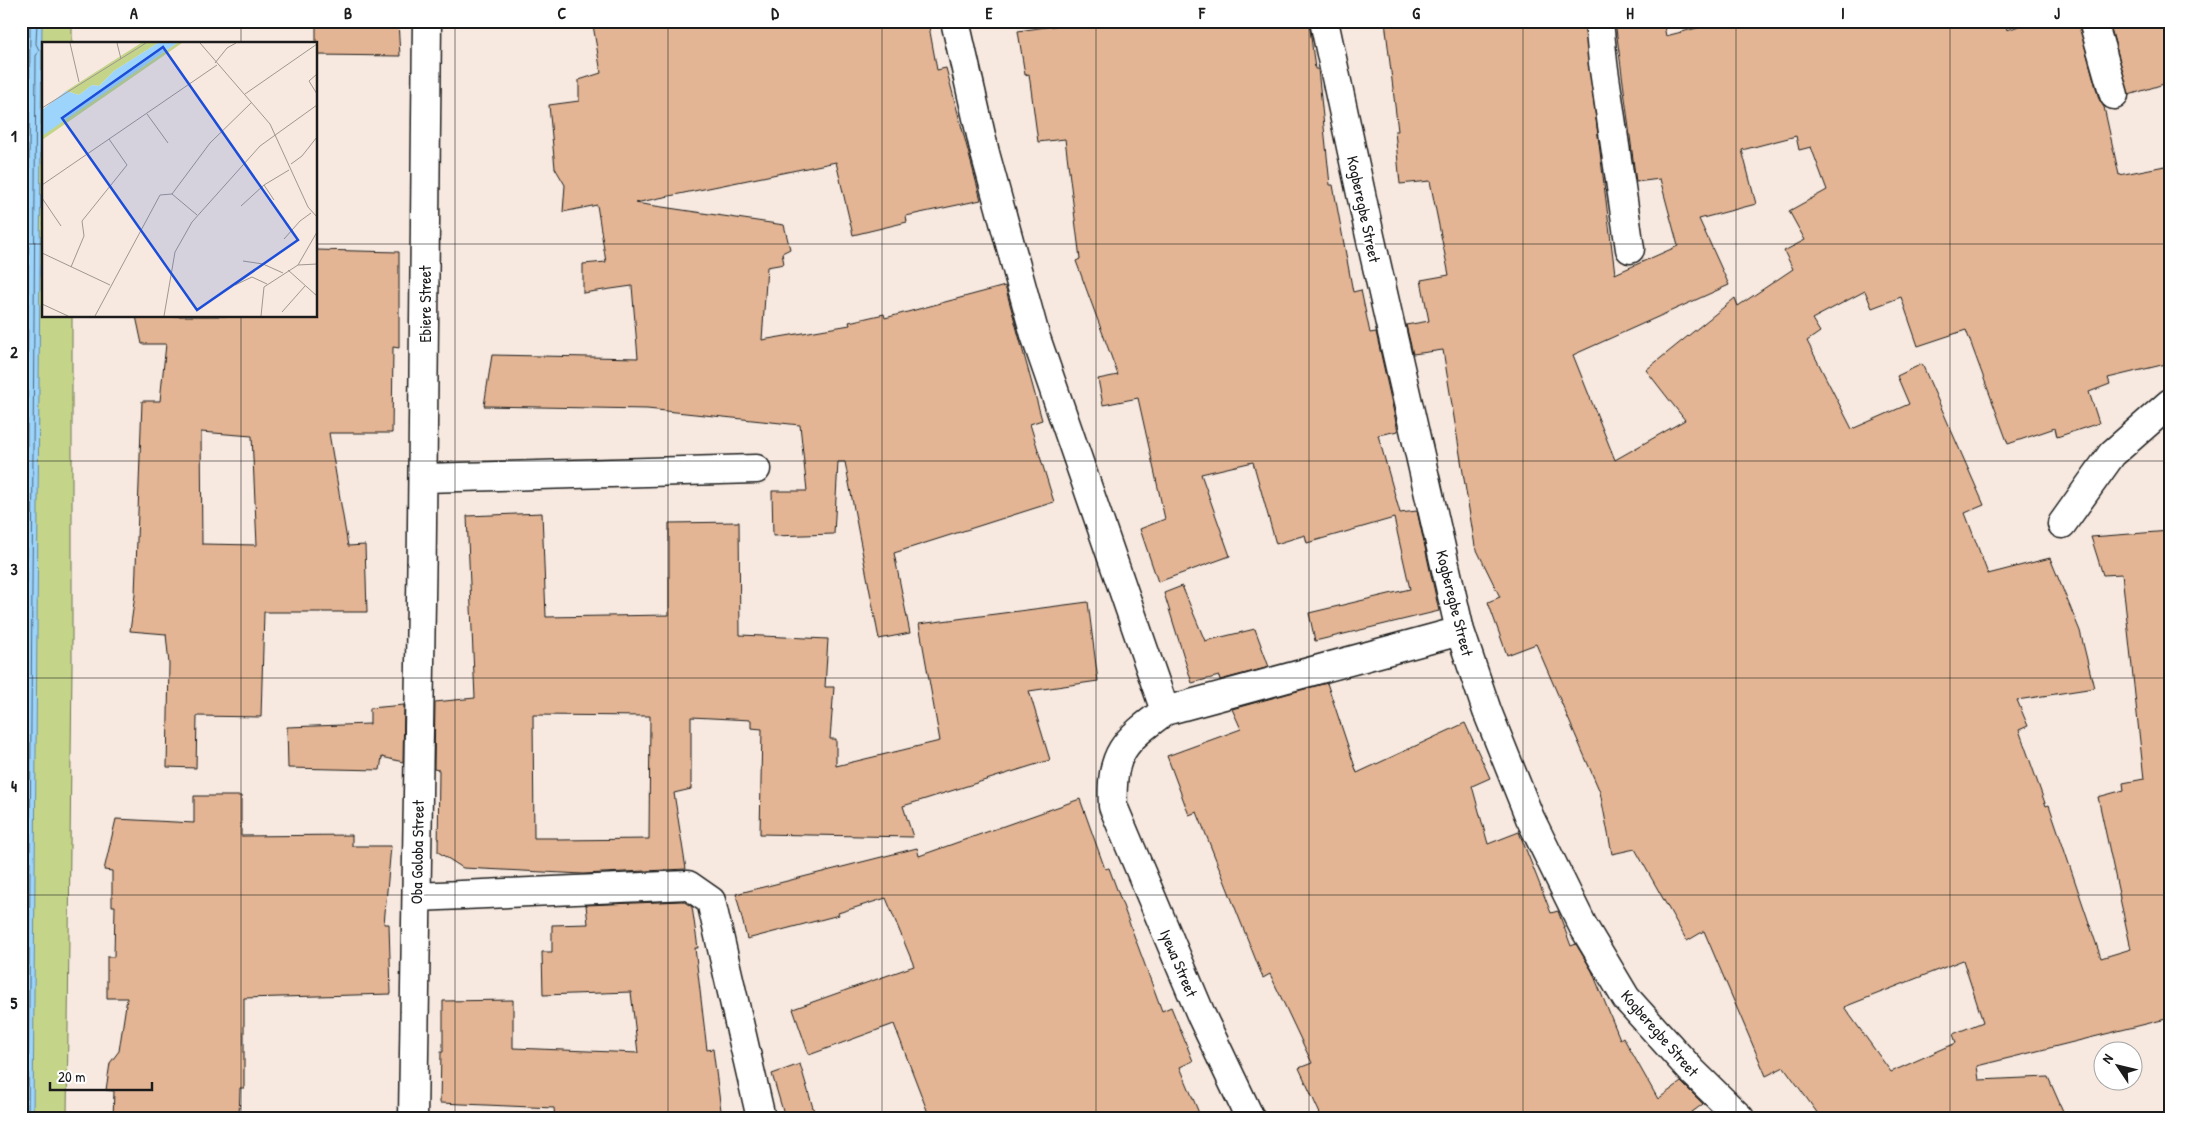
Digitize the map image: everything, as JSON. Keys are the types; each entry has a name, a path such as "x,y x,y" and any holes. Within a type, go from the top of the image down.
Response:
{"street":[{"name":"Ebiere Street","path":"420,587 424,478 427,21"},
{"path":"955,21 985,153 1035,335 1165,711 1460,631"},
{"name":"Kogberegbe Street","path":"1324,21 1372,245 1460,631 1487,711 1530,818 1583,926 1626,998 1691,1070 1740,1118"},
{"path":"1599,21 1602,63 1630,249"},
{"path":"2093,21 2114,95"},
{"path":"2062,524 2112,454 2170,403"},
{"path":"424,478 756,469"},
{"name":"Oba Goloba Street","path":"413,1118 420,587"},
{"name":"Iyewa Street","path":"1165,711 1135,733 1117,756 1111,781 1113,806 1202,1017 1250,1118"},
{"path":"416,897 688,885 701,893 711,901 761,1118"}],"green space":[{"path":"41,21 72,21 72,42 42,42 42,318 72,318 72,667 67,1118 24,1118"}],"water":[{"path":"21,21 42,21 33,1118 21,1118"}],"building":[{"path":"316,21 398,21 400,56 318,55 318,42 316,42"},
{"path":"617,21 928,21 937,70 946,68 981,200 906,216 907,222 853,235 836,162 635,203 784,225 790,249 782,253 784,264 767,267 762,340 850,325 849,322 884,314 885,318 1005,286 1042,420 1030,424 1054,502 894,553 910,633 879,639 845,462 838,462 834,534 773,536 772,491 807,491 800,425 647,409 484,406 492,355 638,358 632,286 583,293 583,264 606,262 597,205 563,212 565,185 555,168 549,105 579,101 579,80 601,73 593,25"},
{"path":"1088,21 1309,21 1315,69 1318,69 1330,185 1333,185 1353,292 1361,290 1370,333 1376,332 1398,431 1378,435 1400,513 1417,511 1439,611 1315,641 1309,613 1410,589 1394,518 1307,543 1305,535 1276,544 1253,462 1201,474 1230,556 1158,582 1140,529 1165,519 1138,398 1103,405 1098,379 1118,375 1076,261 1080,259 1065,139 1038,142 1029,74 1025,75 1018,31"},
{"path":"1385,21 1584,21 1615,274 1678,246 1660,179 1636,182 1615,21 1663,21 1666,36 1724,21 2005,21 2007,30 2034,21 2078,21 2099,99 2104,107 2119,175 2170,165 2170,363 2108,378 2110,384 2089,392 2099,423 2057,437 2055,428 2008,444 1966,330 1918,346 1901,297 1872,308 1865,291 1812,319 1820,332 1807,341 1852,429 1909,404 1897,376 1922,364 1984,505 1965,513 1988,574 2050,558 2080,631 2094,688 2017,700 2028,726 2019,730 2046,806 2049,805 2101,958 2131,949 2098,797 2124,790 2123,783 2144,779 2122,574 2103,575 2091,537 2170,531 2170,1018 1977,1066 1979,1080 2048,1077 2066,1118 1821,1118 1784,1067 1766,1076 1704,931 1687,941 1635,849 1612,854 1600,792 1536,644 1507,655 1488,602 1500,597 1475,546 1443,350 1413,354 1406,325 1429,321 1421,280 1449,275 1430,181 1400,184 1395,131 1398,131","holes":["1796,136 1799,150 1811,147 1827,190 1789,211 1805,240 1784,251 1793,269 1738,306 1735,298 1646,370 1685,420 1615,460 1573,355 1729,285 1699,219 1756,204 1742,150","1963,960 1983,1022 1953,1034 1956,1043 1891,1072 1844,1007"]},
{"path":"2109,21 2170,21 2170,82 2129,95"},
{"path":"318,250 399,252 399,348 393,347 392,433 329,433 348,546 365,545 367,612 264,612 261,717 197,716 196,768 167,767 169,664 166,634 130,631 135,595 142,401 160,401 166,344 142,344 136,318 318,318","holes":["201,432 252,436 257,545 202,544"]},
{"path":"542,513 546,617 669,615 669,523 739,522 740,635 828,639 825,687 834,687 830,739 836,739 836,766 940,741 919,624 1088,602 1098,681 1029,691 1050,760 903,806 913,837 760,834 762,729 751,728 751,720 691,717 691,789 674,793 686,869 583,874 463,868 438,852 439,770 434,769 435,702 475,698 467,516","holes":["533,715 650,716 649,839 558,840 558,838 534,838"]},
{"path":"1182,586 1205,641 1255,629 1269,667 1220,680 1219,676 1192,683 1164,593"},
{"path":"1327,683 1357,773 1465,723 1490,778 1472,786 1488,844 1519,832 1551,913 1558,911 1571,946 1576,944 1592,971 1620,1039 1623,1037 1658,1099 1681,1082 1703,1104 1684,1118 1322,1118 1299,1068 1312,1063 1270,974 1263,978 1197,812 1189,815 1167,756 1241,729 1232,709"},
{"path":"404,705 403,762 382,757 380,770 288,768 287,727 370,724 370,708"},
{"path":"194,796 241,796 241,836 352,835 352,846 391,846 384,924 389,924 391,994 244,998 244,1088 240,1088 239,1118 113,1118 114,1091 106,1090 110,1063 119,1051 127,998 107,998 107,957 114,957 115,906 112,906 112,871 104,870 116,819 194,823"},
{"path":"1080,799 1105,869 1109,868 1162,1011 1171,1007 1193,1061 1180,1067 1201,1118 930,1118 894,1024 809,1055 793,1009 914,966 886,898 838,913 839,915 747,939 736,894 917,848 919,856"},
{"path":"683,901 692,907 698,948 695,948 707,1050 713,1049 722,1118 555,1118 554,1108 440,1103 443,1001 513,1000 513,1048 638,1053 631,992 543,995 542,952 552,952 552,925 588,924 586,905"},
{"path":"800,1064 816,1118 785,1118 772,1074"}]}
